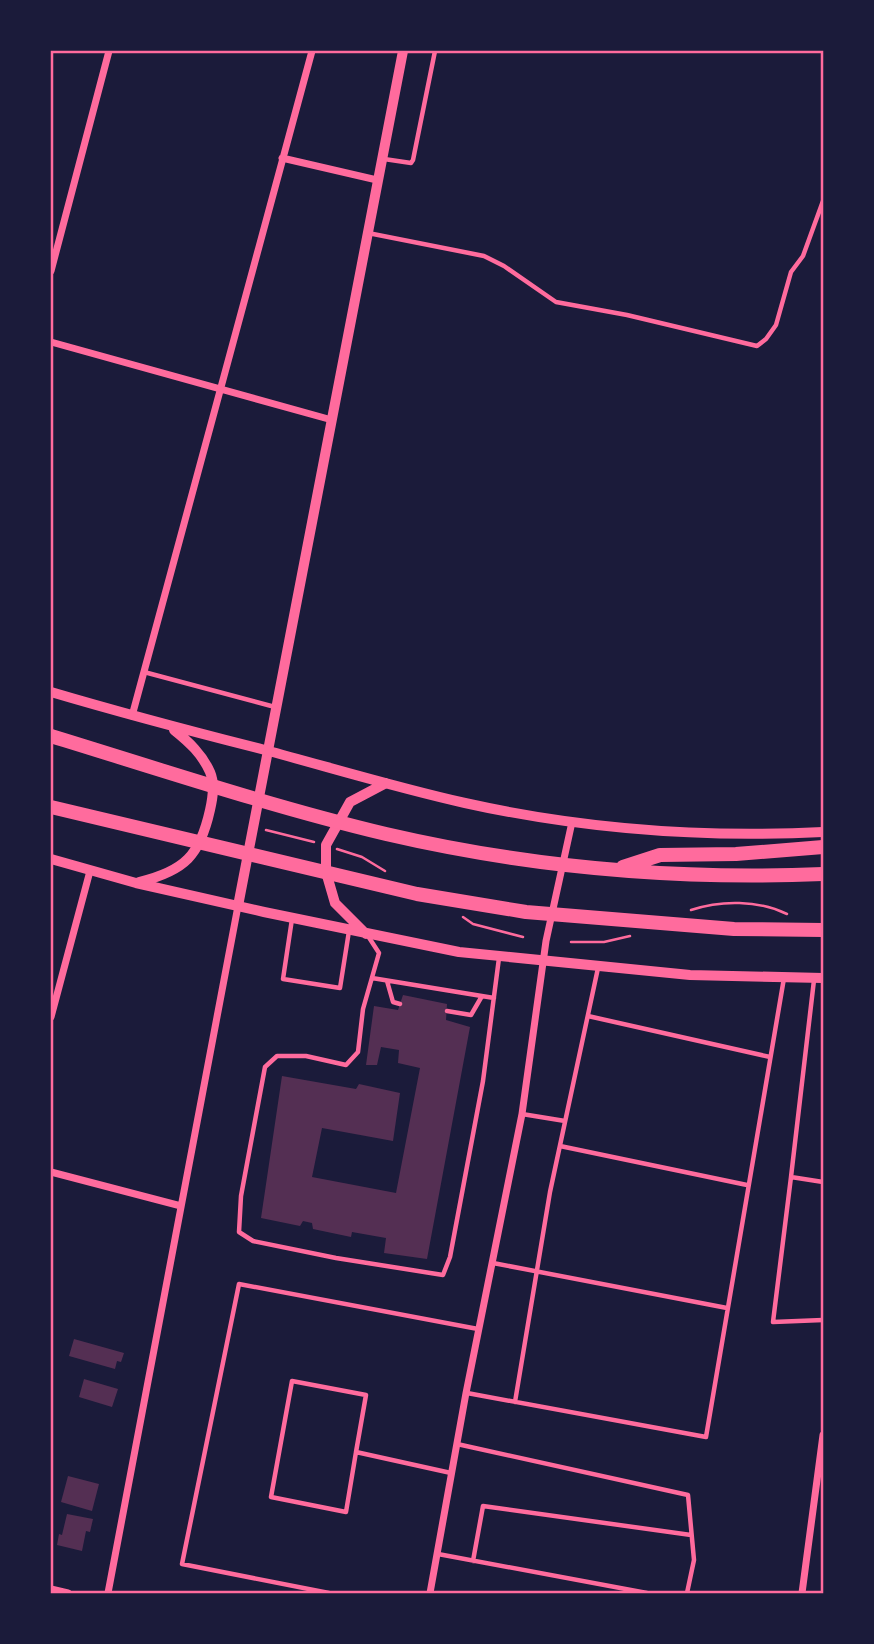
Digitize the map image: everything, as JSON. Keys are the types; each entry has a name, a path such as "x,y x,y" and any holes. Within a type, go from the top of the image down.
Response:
{"highway":[{"path":"51,736 281,807 389,834 510,856 615,870 712,875 823,874"},
{"path":"51,807 417,894 526,912 734,929 823,930"},
{"path":"615,870 660,855 736,854 823,847"}],"main road":[{"path":"51,692 132,716 466,803 572,822 689,832 766,835 823,832"},
{"path":"136,883 176,869 194,854 205,832 213,797 211,777 199,754 170,726"},
{"path":"366,935 335,903 326,872 326,845 350,802 386,783"},
{"path":"51,859 136,883 366,935 458,952 690,975 819,978"}],"street":[{"path":"51,271 109,51"},
{"path":"132,716 312,51"},
{"path":"108,1593 403,51"},
{"path":"282,159 377,180"},
{"path":"51,342 332,420"},
{"path":"430,1593 466,1393 522,1114 546,941 572,822"},
{"path":"51,1017 90,871"},
{"path":"51,1172 181,1206"},
{"path":"802,1593 823,1435"},
{"path":"51,1589 68,1593"}],"lane":[{"path":"382,158 411,163 435,51"},
{"path":"368,233 484,256 504,266 556,302 627,315 757,346 776,325 791,272 803,256 823,201"},
{"path":"144,673 276,708"},
{"path":"293,918 283,979 340,988 349,931"},
{"path":"366,935 379,953 363,1010 358,1052 346,1065 306,1056 277,1056 265,1067 241,1196 239,1232 253,1241 443,1275 450,1256 480,1094 499,957"},
{"path":"515,1402 560,1146 598,967"},
{"path":"466,1393 706,1437 784,977"},
{"path":"372,978 494,998"},
{"path":"819,978 773,1322 823,1320"},
{"path":"387,981 393,1002 400,1004"},
{"path":"446,1011 471,1015 482,996"},
{"path":"588,1016 770,1057"},
{"path":"522,1114 565,1121"},
{"path":"560,1146 747,1185"},
{"path":"791,1177 823,1182"},
{"path":"492,1263 727,1308"},
{"path":"329,1593 182,1564 239,1284 479,1329"},
{"path":"292,1381 366,1395 356,1451 346,1512 271,1497 292,1381"},
{"path":"457,1444 688,1495 695,1560 687,1593"},
{"path":"356,1451 452,1473"},
{"path":"474,1561 482,1506 691,1535"},
{"path":"437,1554 647,1593"}],"building":[{"path":"403,995 447,1004 446,1020 470,1027 427,1259 384,1253 386,1238 352,1232 351,1237 313,1229 312,1223 303,1221 300,1226 261,1218 282,1076 356,1089 359,1084 400,1093 393,1141 322,1128 312,1177 396,1193 420,1068 398,1063 399,1050 381,1047 377,1065 366,1065 374,1006 398,1010"},
{"path":"74,1339 124,1353 121,1362 117,1361 115,1369 69,1356"},
{"path":"84,1379 118,1389 112,1407 79,1397"},
{"path":"68,1476 99,1484 92,1511 61,1502"},
{"path":"67,1514 93,1519 90,1532 86,1531 82,1551 57,1545"}]}
